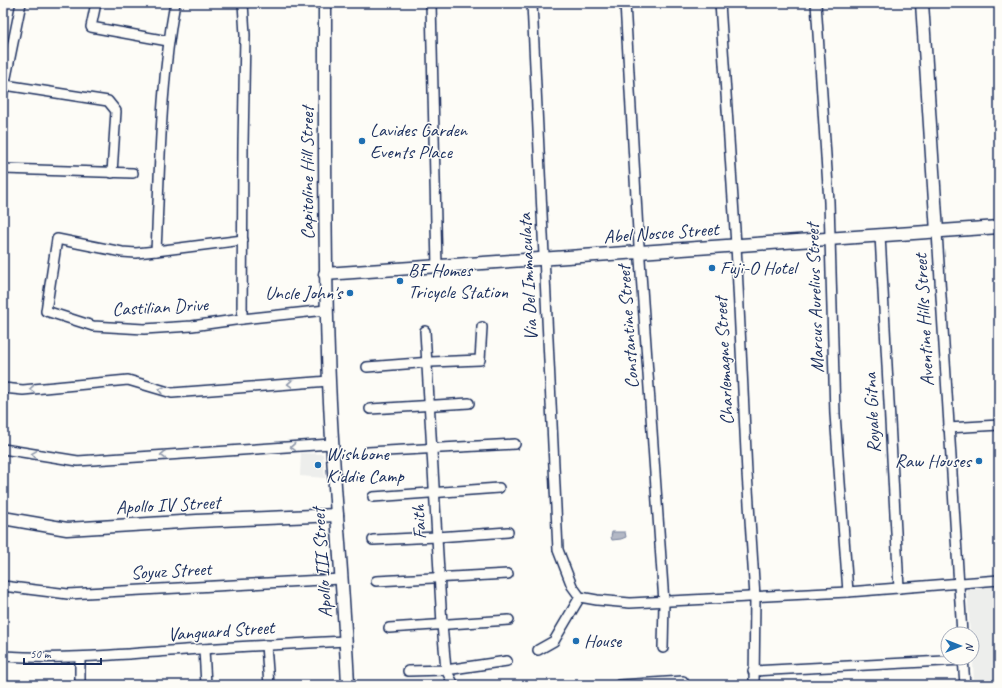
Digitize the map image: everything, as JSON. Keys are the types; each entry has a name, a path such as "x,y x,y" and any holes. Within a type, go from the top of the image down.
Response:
{"street":[{"path":"21,3 4,88 108,101 116,111 112,173"},
{"path":"96,3 91,27 168,41"},
{"path":"175,3 168,41 164,92 156,252 242,240"},
{"path":"242,318 245,35 243,3"},
{"name":"Capitoline Hill Street","path":"325,3 325,274 327,342"},
{"path":"431,3 437,267"},
{"name":"Via Del Immaculata","path":"532,3 558,550 572,586 580,597"},
{"name":"Constantine Street","path":"625,3 640,253 664,602 663,648"},
{"name":"Charlemagne Street","path":"720,3 736,246 747,473 755,597 754,685"},
{"name":"Marcus Aurelius Street","path":"816,3 829,202 835,414 848,592"},
{"name":"Aventine Hills Street","path":"922,3 961,626"},
{"path":"3,169 133,173"},
{"name":"Abel Nosce Street","path":"325,274 544,260 999,227"},
{"name":"Royale Gitna","path":"880,235 899,588"},
{"name":"Castilian Drive","path":"156,252 122,252 58,239 46,311 93,326 144,329 192,326 242,318 326,310"},
{"path":"367,366 480,360 482,327"},
{"name":"Faith","path":"425,331 442,624 446,670 454,685"},
{"name":"Apollo III Street","path":"327,342 332,444 348,685"},
{"path":"3,388 23,390 128,380 172,393 329,381"},
{"path":"370,408 469,403"},
{"path":"948,428 999,425"},
{"path":"3,449 78,461 332,444"},
{"path":"368,452 515,444"},
{"path":"373,497 499,488"},
{"name":"Apollo IV Street","path":"3,518 67,529 197,521 337,515"},
{"path":"373,540 508,532"},
{"path":"376,581 508,574"},
{"name":"Soyuz Street","path":"3,586 68,594 341,579"},
{"path":"538,650 554,641 580,597 630,603 664,602 848,592 999,580"},
{"path":"389,628 509,620"},
{"name":"Vanguard Street","path":"3,656 28,658 80,658 346,641"},
{"path":"266,645 269,685"},
{"path":"204,649 206,685"},
{"path":"80,658 80,685"},
{"path":"754,671 940,660"},
{"path":"408,671 446,670 507,661"},
{"path":"964,666 965,685"},
{"path":"624,685 682,683"}],"shaded area":[{"path":"301,453 323,454 325,478 300,476"},
{"path":"612,532 625,532 626,537 612,540"},
{"path":"999,585 999,685 974,685 973,666 980,666 980,626 969,626 967,587"}],"place":[{"name":"Lavides Garden Events Place","path":"362,141"},
{"name":"Fuji-O Hotel","path":"712,268"},
{"name":"BF Homes Tricycle Station","path":"400,281"},
{"name":"Uncle John's","path":"350,293"},
{"name":"Raw Houses","path":"979,461"},
{"name":"Wishbone Kiddie Camp","path":"318,465"},
{"name":"House","path":"576,641"}]}
